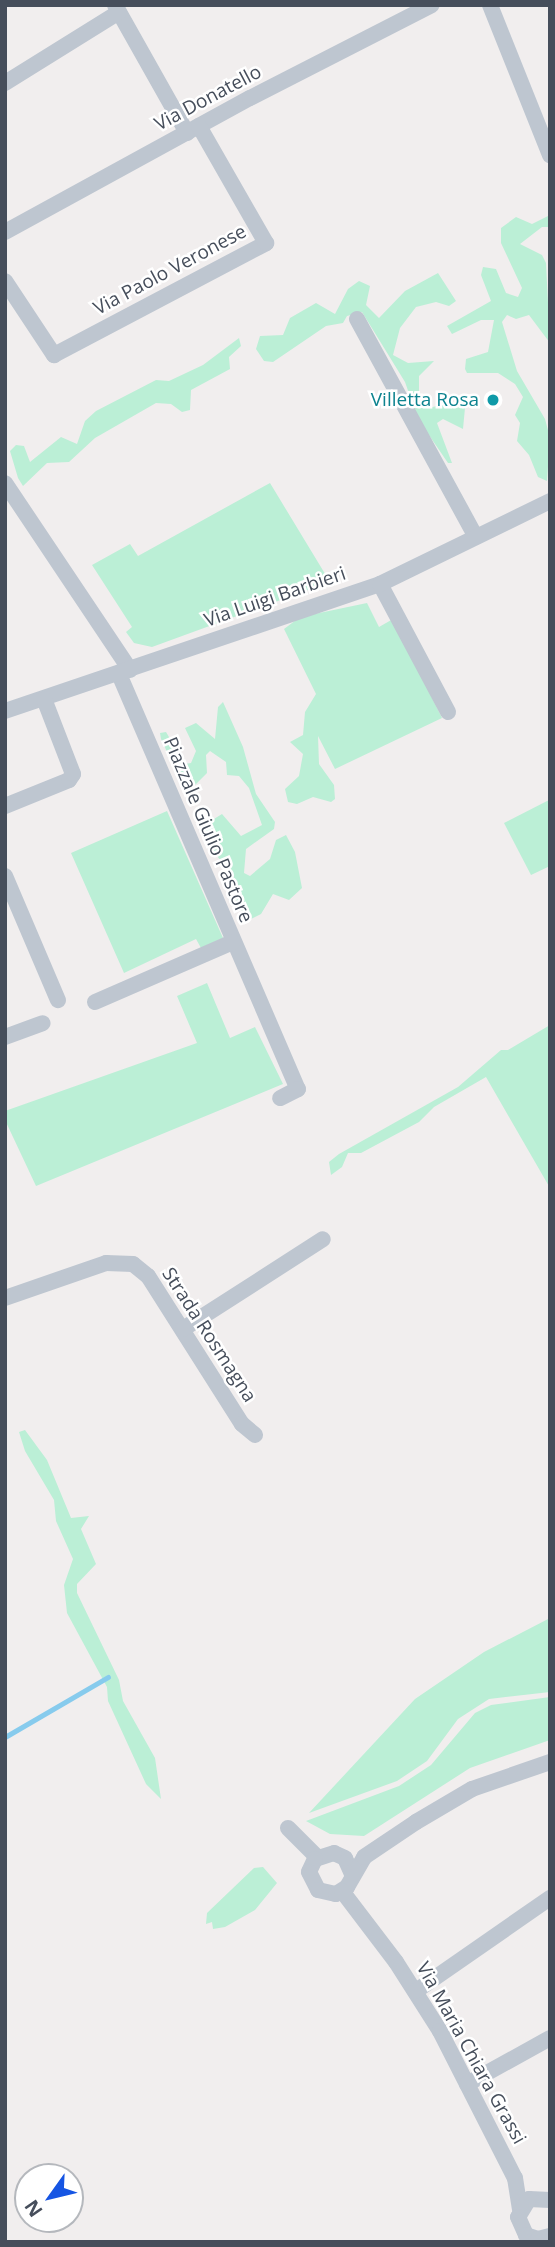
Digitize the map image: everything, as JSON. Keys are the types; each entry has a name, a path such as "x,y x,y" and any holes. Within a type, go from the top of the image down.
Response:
{"street":[{"name":"Via Donatello","path":"5,232 193,129 432,5"},
{"path":"490,5 549,151"},
{"path":"5,83 117,9 193,129"},
{"name":"Via Paolo Veronese","path":"5,281 54,355 266,243 193,129"},
{"path":"357,319 476,537"},
{"name":"Piazzale Giulio Pastore","path":"5,483 124,672 233,942 95,1002"},
{"name":"Via Luigi Barbieri","path":"5,711 380,584 550,501"},
{"path":"380,584 448,712"},
{"path":"5,806 69,780 73,774 44,699"},
{"path":"5,876 58,1000"},
{"path":"233,942 298,1089 280,1098"},
{"path":"5,1037 43,1023"},
{"path":"183,1329 323,1240"},
{"name":"Strada Rosmagna","path":"5,1298 106,1263 134,1264 148,1276 242,1424 255,1435"},
{"path":"373,1850 340,1855 327,1853 317,1857 309,1872 313,1885 330,1895 342,1891 352,1874 373,1850 472,1789 550,1762"},
{"path":"288,1828 317,1857"},
{"path":"340,1855 352,1874"},
{"name":"Via Maria Chiara Grassi","path":"342,1891 416,1991 511,2168 520,2210 522,2237"},
{"path":"416,1991 550,1899"},
{"path":"467,2084 550,2038"},
{"name":"Via Maria Chiara Grassi","path":"511,2168 548,2199"},
{"path":"520,2210 529,2199 548,2199"},
{"path":"522,2237 549,2239"}],"green space":[{"path":"550,215 550,227 542,227 520,244 542,255 546,263 550,343 529,315 516,319 507,315 502,322 517,371 545,419 550,438 547,481 538,477 529,455 517,441 520,423 515,415 523,397 515,384 498,373 467,373 465,369 466,359 488,352 494,320 481,320 452,334 447,326 491,301 481,275 483,267 496,269 506,293 518,297 522,288 501,243 501,228 516,217 532,224"},
{"path":"438,273 456,301 449,306 436,302 416,307 400,328 393,355 408,363 434,361 419,376 419,398 428,408 460,401 465,408 463,429 443,419 437,423 452,463 448,463 418,419 405,382 362,312 347,316 343,323 326,326 273,362 264,361 256,349 260,336 283,335 290,318 316,303 335,314 348,289 359,281 370,286 366,305 379,318 405,291"},
{"path":"239,338 241,346 229,357 230,369 191,390 190,410 182,412 171,404 156,403 95,438 69,462 47,463 23,486 10,451 16,445 24,446 30,462 61,437 77,444 85,421 96,411 156,380 169,381 203,365"},
{"path":"270,483 330,582 152,647 134,643 126,632 132,627 92,565 130,544 138,556"},
{"path":"367,603 379,627 393,619 442,718 335,769 318,736 319,764 334,785 335,799 331,802 313,797 297,804 288,802 285,789 299,776 303,754 290,742 303,735 305,712 316,694 284,629 300,617"},
{"path":"223,702 243,747 256,794 275,822 274,829 246,849 244,873 250,876 270,859 276,840 286,835 295,852 302,888 289,900 273,894 261,914 251,919 236,905 238,889 226,878 227,868 206,843 201,827 222,814 241,836 262,825 249,788 239,776 227,775 226,762 210,751 206,755 207,773 194,786 197,798 191,803 160,733 166,732 185,764 191,763 196,751 185,728 196,723 215,739 218,707"},
{"path":"549,800 550,866 531,875 504,823"},
{"path":"167,811 223,938 201,948 196,939 124,973 71,853"},
{"path":"207,983 230,1038 255,1027 283,1084 36,1186 5,1120 5,1111 197,1043 177,996"},
{"path":"550,1025 550,1188 486,1077 434,1107 419,1122 361,1153 348,1153 342,1167 331,1175 329,1162 339,1154 458,1087 501,1050 508,1050"},
{"path":"25,1430 47,1460 71,1518 89,1516 81,1529 96,1564 77,1584 77,1593 119,1680 123,1701 155,1758 161,1799 146,1784 108,1701 107,1687 67,1613 64,1585 73,1559 56,1521 54,1500 25,1451 19,1432"},
{"path":"550,1618 550,1692 489,1699 458,1719 427,1761 397,1781 309,1813 415,1699 484,1652"},
{"path":"550,1697 550,1740 470,1768 364,1836 330,1834 306,1821 399,1786 431,1765 475,1713 491,1705"},
{"path":"263,1867 277,1883 255,1910 225,1927 213,1929 212,1922 206,1924 207,1913 254,1868"}],"waterway":[{"path":"5,1737 108,1677"}],"place":[{"name":"Villetta Rosa","path":"493,400"}]}
